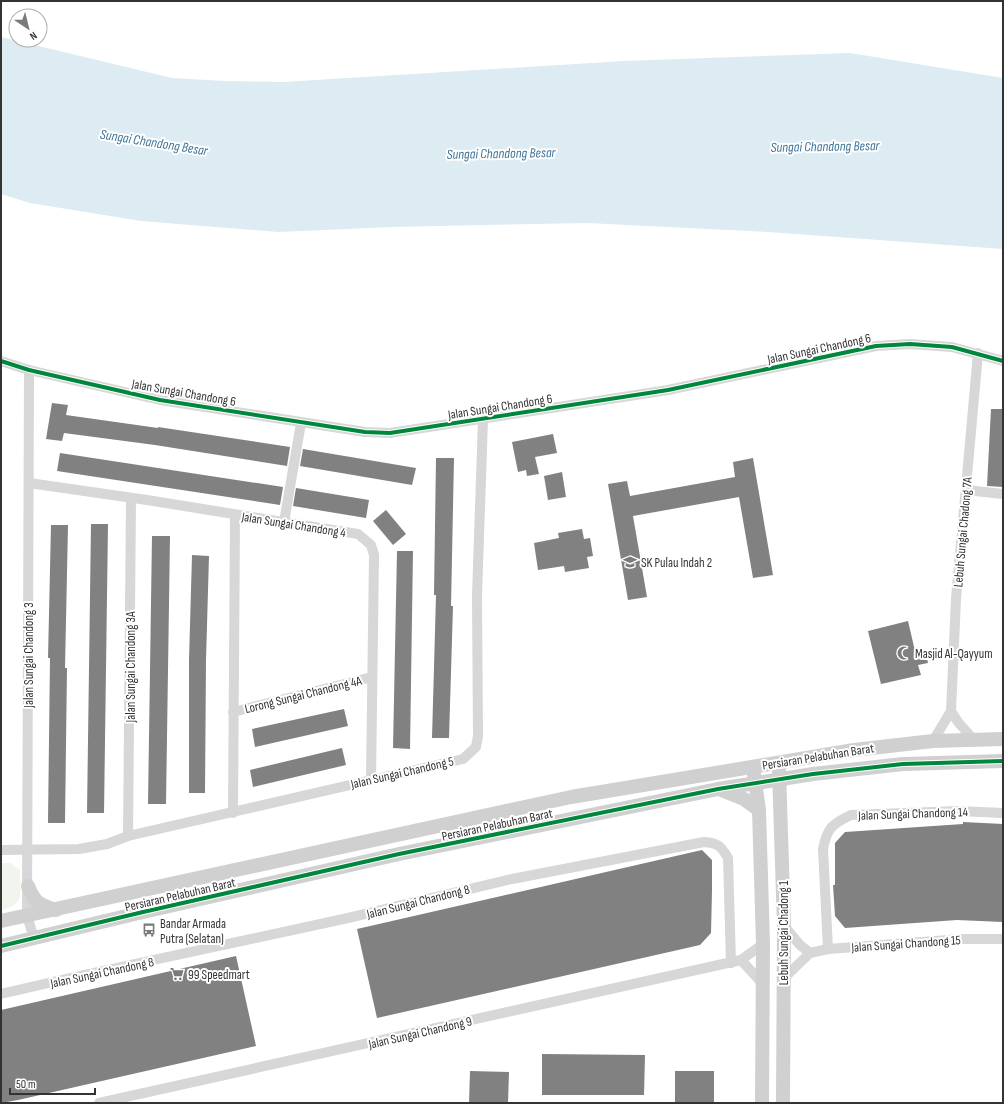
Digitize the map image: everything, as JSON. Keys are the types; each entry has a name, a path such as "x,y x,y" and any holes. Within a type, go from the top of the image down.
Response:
{"street":[{"name":"Jalan Sungai Chandong 6","path":"1,361 29,370 160,400 301,423 366,432 390,433 668,390 876,346 910,344 952,347 1003,361"},
{"name":"Lebuh Sungai Chadong 7A","path":"951,711 956,600 978,354"},
{"name":"Jalan Sungai Chandong 3","path":"29,370 27,915 34,939"},
{"name":"Jalan Sungai Chandong 5","path":"1,850 79,849 107,844 128,836 463,759 476,747 478,736 477,596 483,419"},
{"path":"284,522 301,423"},
{"name":"Jalan Sungai Chandong 4","path":"29,483 147,500 358,534 371,545 374,555 371,779"},
{"path":"966,490 1003,494"},
{"name":"Jalan Sungai Chandong 3A","path":"128,836 131,498"},
{"path":"232,813 235,515"},
{"name":"Lorong Sungai Chandong 4A","path":"233,712 372,677"},
{"path":"933,740 951,711 958,722 973,739"},
{"name":"Persiaran Pelabuhan Barat","path":"1,921 571,797 854,750 933,740 1003,739"},
{"name":"Persiaran Pelabuhan Barat","path":"1,946 399,854 718,789 813,774 903,764 1003,761"},
{"name":"Lebuh Sungai Chadong 1","path":"779,763 784,926 783,1103"},
{"name":"Lebuh Sungai Chadong 1","path":"753,767 754,783 759,810 763,944 762,1103"},
{"path":"781,802 790,787 800,777 813,774"},
{"path":"718,789 744,799 759,810"},
{"name":"Jalan Sungai Chandong 14","path":"828,949 823,849 826,834 837,822 851,815 958,811 1003,813"},
{"path":"397,835 401,841 399,854"},
{"name":"Jalan Sungai Chandong 8","path":"1,994 348,918 512,879 704,842 715,843 723,849 728,858 731,962"},
{"path":"28,886 33,898 40,904 56,910"},
{"path":"783,979 810,953 800,945 784,926"},
{"name":"Jalan Sungai Chandong 15","path":"810,953 828,949 962,939 1003,938"},
{"name":"Jalan Sungai Chandong 9","path":"99,1103 741,960 763,944"},
{"path":"741,960 763,984"}],"shaded area":[{"path":"1,863 10,863 20,870 21,891 15,905 1,910"}],"water":[{"name":"Sungai Chandong Besar","path":"1,37 8,39 8,48 47,48 172,78 225,81 283,82 624,61 850,53 1003,78 1003,249 768,232 587,223 392,227 278,232 141,221 30,203 1,194"}],"building":[{"path":"52,403 68,405 66,415 290,447 287,466 155,445 64,433 62,441 46,439"},
{"path":"991,409 1003,409 1003,487 987,486"},
{"path":"553,434 557,453 535,457 539,474 527,476 526,470 518,472 512,442"},
{"path":"303,449 416,468 412,485 300,466"},
{"path":"60,453 283,487 280,505 57,471"},
{"path":"436,458 454,458 451,606 453,606 449,738 432,738 436,595 434,595"},
{"path":"753,458 773,575 753,578 739,497 633,516 647,597 628,600 608,484 627,481 630,496 735,477 733,462"},
{"path":"562,472 566,497 548,500 544,476"},
{"path":"296,488 369,500 366,518 293,506"},
{"path":"386,510 406,534 393,545 373,521"},
{"path":"91,524 108,524 104,813 87,813"},
{"path":"51,525 68,525 65,668 67,668 65,823 48,823 50,658 48,658"},
{"path":"582,529 584,539 590,538 593,556 587,557 589,568 565,572 564,566 538,570 534,543 559,538 558,533"},
{"path":"152,536 170,536 166,804 148,804"},
{"path":"397,551 413,551 410,749 393,748"},
{"path":"192,555 209,556 206,660 205,793 189,793 189,660"},
{"path":"908,621 915,651 925,649 928,663 918,665 921,675 881,684 868,631"},
{"path":"344,709 348,726 255,747 252,729"},
{"path":"342,748 346,765 253,787 250,770"},
{"path":"963,822 1003,824 1003,922 957,920 845,928 835,916 833,885 835,885 835,843 845,832 963,824"},
{"path":"702,850 712,860 712,891 711,933 700,945 377,1018 357,929"},
{"path":"236,956 256,1046 1,1103 1,1010"},
{"path":"542,1054 645,1055 644,1095 542,1095"},
{"path":"470,1071 509,1072 508,1103 469,1103"},
{"path":"675,1071 714,1071 714,1103 675,1103"}],"cycle path":[{"path":"1,361 29,370 160,400 365,432 390,433 668,390 876,346 910,344 952,347 1003,361"},
{"path":"1,946 399,854 718,789 813,774 903,764 1003,761"}],"place":[{"name":"SK Pulau Indah 2","path":"630,562"},
{"name":"Masjid Al-Qayyum","path":"904,653"},
{"name":"Bandar Armada Putra (Selatan)","path":"149,930"},
{"name":"99 Speedmart","path":"177,974"}]}
